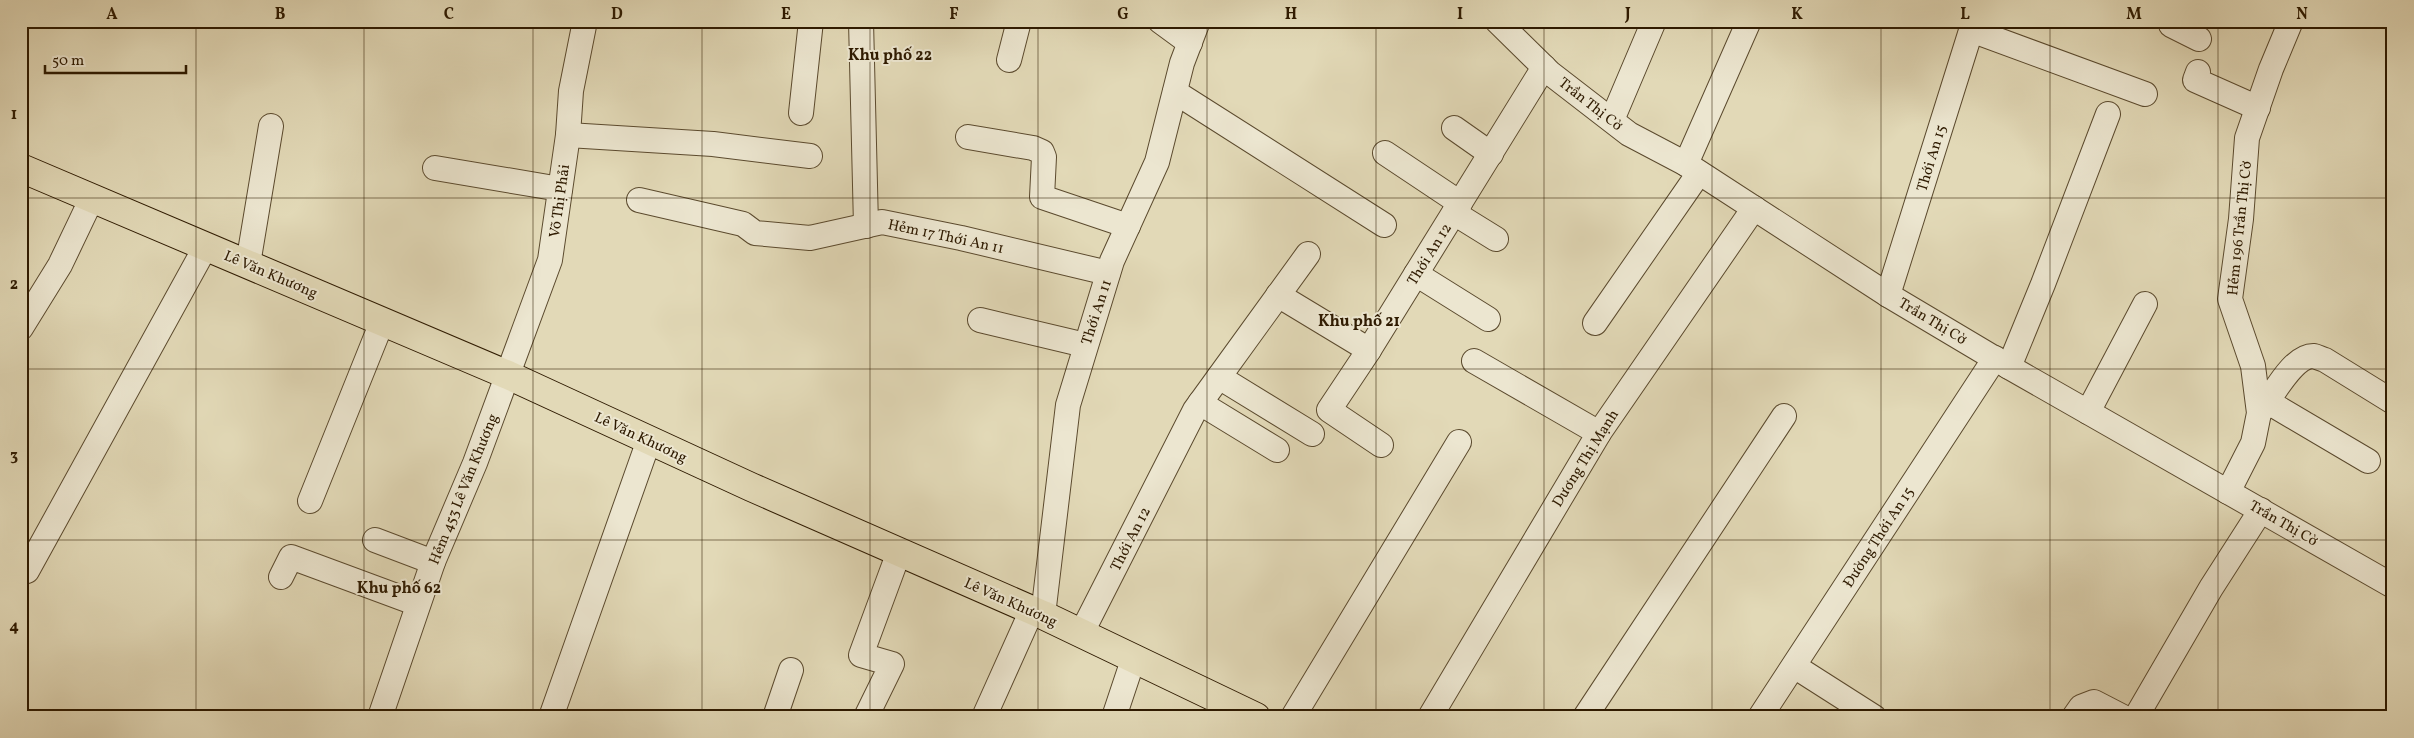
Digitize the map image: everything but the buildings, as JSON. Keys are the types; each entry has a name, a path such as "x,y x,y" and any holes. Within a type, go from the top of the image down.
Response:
{"main road":[{"name":"Lê Văn Khương","path":"21,168 508,375 898,552 1038,613 1134,657 1256,717"}],"street":[{"name":"Võ Thị Phải","path":"508,375 550,260 568,136 571,90 585,21"},
{"path":"801,113 811,21"},
{"path":"861,21 866,226"},
{"path":"1009,60 1019,21"},
{"path":"1160,21 1190,43"},
{"name":"Thới An 11","path":"984,717 1038,613 1068,406 1108,273 1157,162 1175,92 1198,21"},
{"name":"Trần Thị Cờ","path":"1497,21 1544,67 1629,134 1693,169 1888,294 2002,362 2228,492 2391,582"},
{"path":"1612,120 1654,21"},
{"path":"1594,323 1693,169 1749,21"},
{"path":"2172,21 2171,25 2199,39"},
{"name":"Hẻm 196 Trần Thị Cờ","path":"2228,492 2253,443 2264,408 2254,366 2230,299 2241,219 2248,138 2291,21"},
{"path":"1972,26 2145,94"},
{"name":"Thới An 15","path":"1888,294 1972,26"},
{"name":"Thới An 12","path":"1382,444 1329,410 1369,350 1544,67"},
{"path":"2198,72 2195,80 2258,108"},
{"path":"1175,92 1384,225"},
{"name":"Đường Thới An 15","path":"1760,717 2002,362 2043,284 2108,114"},
{"path":"248,264 271,126"},
{"path":"1454,128 1491,154"},
{"path":"568,136 713,144 810,156"},
{"path":"968,137 1033,148 1042,152 1044,157 1042,197 1128,226"},
{"path":"1385,153 1496,239"},
{"path":"435,168 560,189"},
{"path":"21,328 60,265 92,198"},
{"name":"Hẻm 17 Thới An 11","path":"639,200 731,220 743,224 755,233 810,238 882,222 961,238 1108,273"},
{"name":"Dương Thị Mạnh","path":"1430,717 1599,433 1754,208"},
{"path":"27,571 206,246"},
{"name":"Thới An 12","path":"1081,634 1200,404 1308,254"},
{"path":"1416,274 1488,318"},
{"path":"1278,295 1369,350"},
{"path":"2088,412 2145,304"},
{"path":"980,320 1085,345"},
{"path":"310,501 382,322"},
{"path":"2368,461 2264,408 2293,367 2301,360 2313,356 2325,360 2393,402"},
{"path":"1474,361 1599,433"},
{"name":"Hẻm 453 Lê Văn Khương","path":"380,717 433,562 475,463 508,375"},
{"path":"1220,377 1312,434"},
{"path":"1200,404 1277,450"},
{"path":"1585,717 1784,416"},
{"path":"551,717 649,440"},
{"path":"1293,717 1459,442"},
{"path":"2136,717 2211,588 2261,510"},
{"path":"375,540 433,562"},
{"path":"866,717 892,664 861,656 898,552"},
{"path":"281,577 291,557 418,604"},
{"path":"1114,717 1134,657"},
{"path":"1794,666 1874,717"},
{"path":"775,717 791,670"},
{"path":"2074,717 2081,707 2094,702 2123,717"}],"district":[{"name":"Khu phố 22","path":"890,54"},
{"name":"Khu phố 21","path":"1359,320"},
{"name":"Khu phố 62","path":"399,587"}]}
